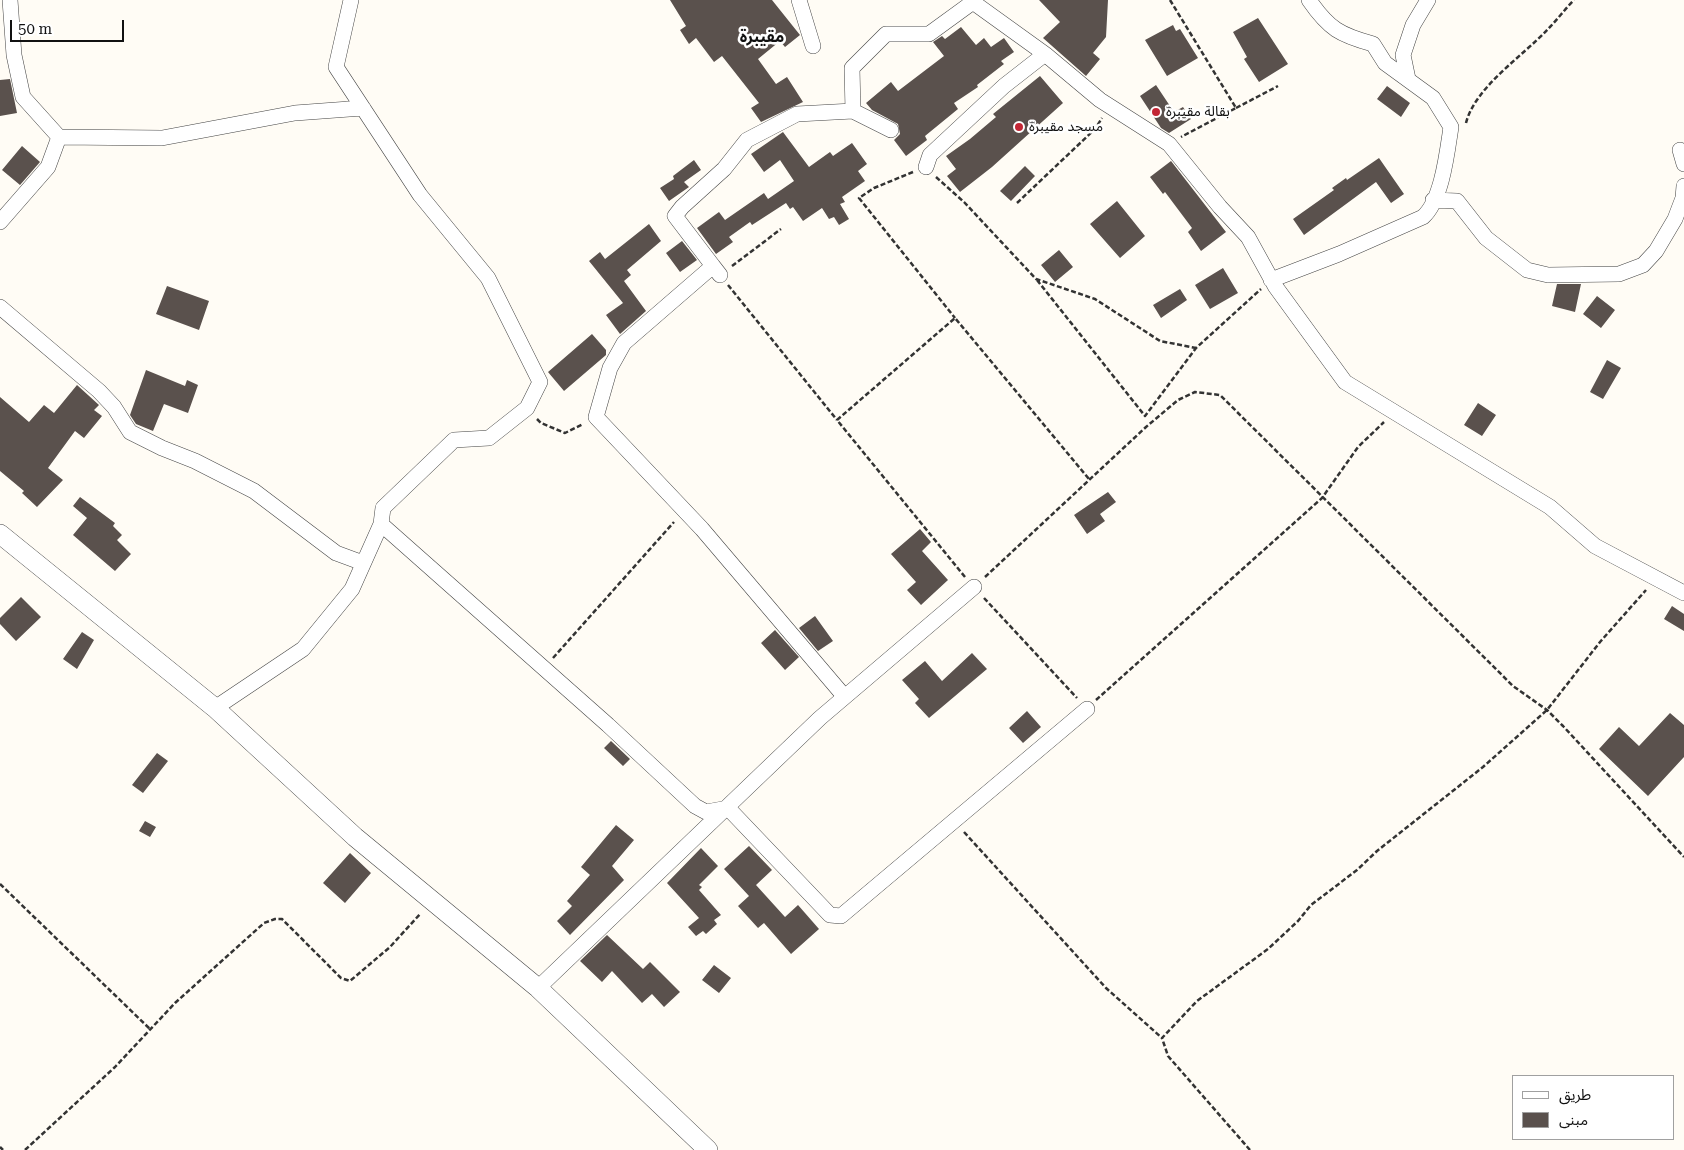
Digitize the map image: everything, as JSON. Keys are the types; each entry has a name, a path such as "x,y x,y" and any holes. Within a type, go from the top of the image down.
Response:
{"street":[{"path":"10,0 14,55 24,97 58,137 162,138 295,113 363,108"},
{"path":"215,708 303,649 352,589 381,524 383,508 454,440 489,438 527,408 540,382 488,278 420,195 336,67 352,0"},
{"path":"799,0 813,46"},
{"path":"1271,280 1340,254 1422,217 1430,210 1445,167 1451,127 1432,98 1385,63 1373,44 1344,36 1322,18 1309,0"},
{"path":"1408,79 1403,56 1413,25 1428,0"},
{"path":"853,111 852,68 886,34 928,34 972,1 1045,54 1110,107 1169,144 1220,207 1248,237 1271,280 1345,382 1550,507 1595,546 1684,592"},
{"path":"926,167 930,155 1004,86 1045,54"},
{"path":"844,696 784,623 685,511 596,418 610,368 624,343 716,270 675,216 677,212 724,169 747,140 797,114 853,111 891,130"},
{"path":"0,222 48,167 58,137"},
{"path":"1433,200 1457,201 1486,238 1526,270 1548,275 1619,274 1643,265 1656,251 1675,219 1683,198 1684,186"},
{"path":"0,307 99,391 114,407 130,432 162,448 195,461 254,491 336,553 363,564"},
{"path":"381,524 546,670 695,806 706,812 728,808"},
{"path":"0,534 215,708 355,837 538,988 708,1150"},
{"path":"538,988 844,696 974,587"},
{"path":"728,808 830,915 841,916 1087,709"}],"path":[{"path":"1170,0 1236,108"},
{"path":"1466,125 1469,110 1499,76 1549,28 1574,0"},
{"path":"1169,144 1278,86"},
{"path":"1017,203 1095,129 1110,107"},
{"path":"1089,480 859,198 874,188 926,167 964,202 1036,279 1145,416 1196,348 1271,280"},
{"path":"781,229 716,270 974,587 1087,709 1322,498 1358,447 1395,411"},
{"path":"1036,279 1095,299 1160,341 1196,348"},
{"path":"837,420 956,318"},
{"path":"974,587 1146,426 1178,400 1195,392 1220,395 1513,686 1547,710 1627,792 1684,856"},
{"path":"527,408 541,423 565,433 596,418"},
{"path":"546,670 551,661 685,511"},
{"path":"1162,1038 1198,1002 1268,949 1298,921 1311,905 1483,767 1547,710 1600,642 1657,578"},
{"path":"955,821 1106,988 1162,1038 1168,1056 1250,1150"},
{"path":"0,884 151,1030"},
{"path":"25,1150 115,1067 175,1003 264,923 275,919 282,919 341,978 350,980 390,947 433,901"},
{"path":"0,1147 3,1150"}],"building":[{"path":"670,0 772,0 800,35 785,47 780,41 758,59 776,84 787,77 803,102 761,122 751,108 759,103 722,56 714,62 696,38 689,44 680,30 686,26"},
{"path":"1039,0 1108,0 1106,37 1093,53 1100,59 1086,76 1043,38 1060,22"},
{"path":"1258,18 1288,64 1259,82 1244,59 1247,57 1233,32"},
{"path":"1173,25 1176,31 1180,29 1198,58 1167,76 1145,40"},
{"path":"961,27 976,45 984,38 991,47 1004,38 1014,52 1001,61 1004,64 977,85 978,87 954,103 958,109 925,136 927,140 906,156 894,140 900,134 898,124 872,110 866,103 891,82 898,91 944,56 933,42 942,36 945,39"},
{"path":"1040,76 1063,103 992,167 960,192 947,176 956,169 946,156 996,117 993,114"},
{"path":"10,79 17,113 0,116 0,80"},
{"path":"1156,85 1174,112 1183,107 1191,119 1169,133 1161,128 1140,96"},
{"path":"1387,86 1410,103 1401,117 1377,99"},
{"path":"783,132 809,167 830,152 833,156 852,143 867,164 858,171 865,181 842,197 845,202 840,204 849,219 839,225 834,217 829,219 822,208 803,221 793,207 790,209 786,203 752,225 750,222 729,237 733,242 716,254 697,228 719,212 725,220 764,193 768,199 794,181 780,160 764,172 751,154"},
{"path":"22,146 40,162 20,185 2,170"},
{"path":"1379,158 1404,194 1391,203 1376,182 1304,235 1293,219 1334,190 1332,188 1346,178 1347,180"},
{"path":"694,160 701,170 684,182 689,187 669,201 660,188 674,179 673,176"},
{"path":"1171,161 1226,232 1201,251 1188,232 1192,228 1165,192 1163,194 1150,177"},
{"path":"1025,166 1035,176 1011,201 1000,191"},
{"path":"1117,201 1145,236 1120,258 1090,224"},
{"path":"649,224 661,241 627,270 631,275 624,281 646,311 620,334 606,315 623,303 589,261 600,252 605,259"},
{"path":"682,241 697,260 680,272 666,253"},
{"path":"1059,250 1073,267 1055,282 1041,265"},
{"path":"1223,268 1238,293 1210,309 1195,285"},
{"path":"1557,284 1581,284 1575,312 1552,306"},
{"path":"167,286 209,301 199,330 156,314"},
{"path":"1180,289 1187,300 1161,318 1153,305"},
{"path":"1597,296 1615,310 1601,328 1583,314"},
{"path":"592,334 606,350 606,355 564,391 548,372"},
{"path":"1607,360 1621,368 1603,399 1590,392"},
{"path":"146,370 185,386 187,380 198,385 188,413 164,404 153,431 136,424 130,415"},
{"path":"77,385 99,405 94,410 102,416 84,438 75,431 48,468 63,480 37,507 22,493 24,491 0,471 0,397 29,422 44,405 54,413"},
{"path":"1478,403 1496,415 1482,436 1464,425"},
{"path":"1108,492 1116,502 1100,514 1105,521 1087,534 1074,515"},
{"path":"80,497 115,523 113,526 122,535 117,540 131,554 115,571 73,535 87,518 73,506"},
{"path":"920,529 931,542 922,551 948,580 921,605 907,590 916,582 891,554"},
{"path":"21,597 41,617 16,641 0,624 0,618"},
{"path":"1672,606 1684,614 1684,631 1664,619"},
{"path":"815,616 833,641 818,651 799,628"},
{"path":"775,630 799,657 785,670 761,643"},
{"path":"82,632 94,640 77,669 63,659"},
{"path":"972,653 987,669 929,718 915,703 919,699 902,680 925,661 942,681"},
{"path":"1027,711 1041,727 1023,743 1009,728"},
{"path":"1670,713 1684,725 1684,757 1648,796 1599,749 1619,727 1639,746"},
{"path":"611,741 630,759 623,766 604,748"},
{"path":"157,753 168,761 143,793 132,785"},
{"path":"145,821 156,827 150,837 139,831"},
{"path":"616,825 634,840 612,866 624,880 570,935 557,921 572,906 567,901 590,875 581,867"},
{"path":"749,846 772,870 756,885 785,917 798,905 819,929 791,954 764,923 758,928 738,906 749,896 724,869"},
{"path":"701,848 718,866 699,885 702,887 699,890 721,915 714,920 717,924 706,934 703,931 696,936 688,927 699,918 667,883"},
{"path":"350,853 371,873 345,903 323,883"},
{"path":"607,935 643,969 650,962 680,992 664,1007 652,994 642,1003 612,971 602,982 580,961"},
{"path":"714,965 731,978 719,993 702,980"}],"place":[{"name":"بقالة مقيبرة","path":"1156,112"},
{"name":"مسجد مقيبرة","path":"1019,127"}],"district":[{"name":"مقيبرة","path":"762,37"}]}
